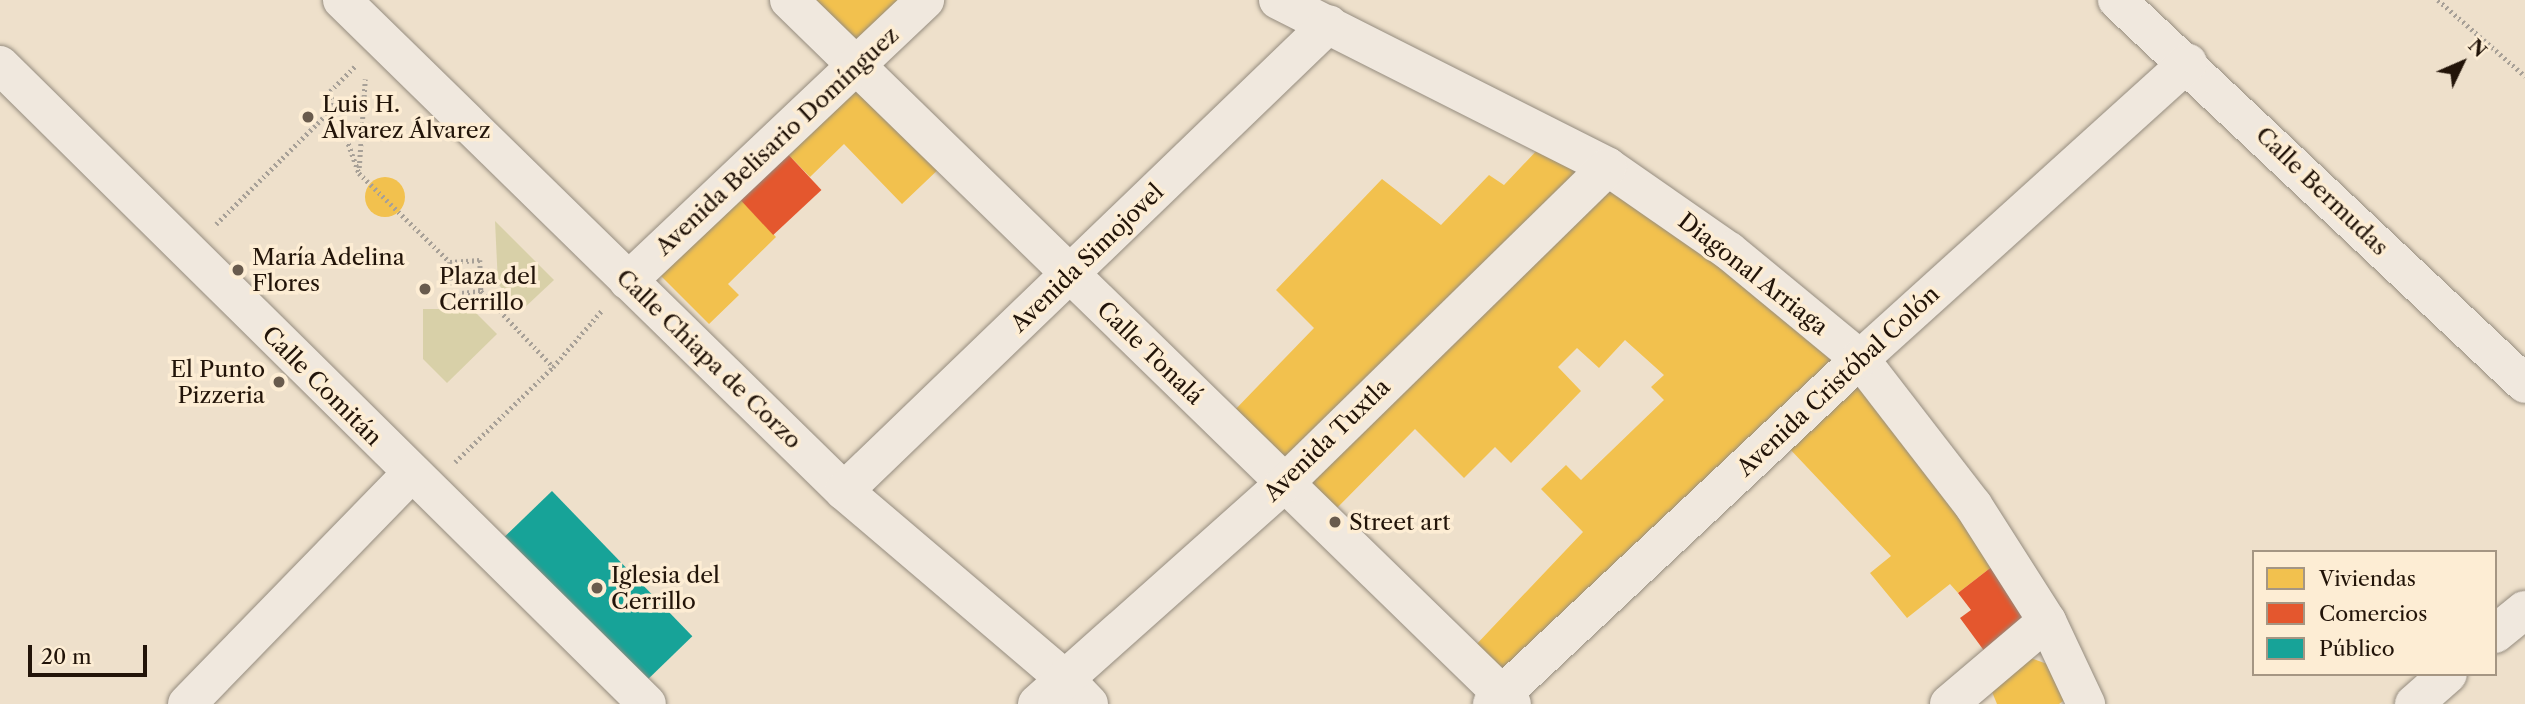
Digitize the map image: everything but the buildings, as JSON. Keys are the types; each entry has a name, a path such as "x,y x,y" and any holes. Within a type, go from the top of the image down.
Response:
{"street":[{"name":"Calle Chiapa de Corzo","path":"342,0 844,491 1077,691"},
{"name":"Calle Tonalá","path":"789,0 1503,701"},
{"name":"Avenida Belisario Domínguez","path":"628,281 859,66 925,0"},
{"name":"Diagonal Arriaga","path":"1278,0 1608,167 1729,251 1860,359 1973,505 2047,621 2086,704"},
{"name":"Calle Bermudas","path":"2117,0 2188,63 2525,384"},
{"name":"Avenida Simojovel","path":"844,491 1329,24"},
{"name":"Avenida Cristóbal Colón","path":"1503,701 1860,359 2188,63"},
{"name":"Calle Comitán","path":"0,65 419,482 625,697"},
{"name":"Avenida Tuxtla","path":"1037,704 1077,691 1608,167"},
{"path":"187,704 419,482"},
{"path":"2497,632 2525,610"},
{"path":"1948,704 2047,621"},
{"path":"2414,704 2446,676"}],"path":[{"path":"2438,0 2525,76"},
{"path":"359,173 365,82"},
{"path":"330,92 359,173 450,262 451,294 481,291"},
{"path":"188,252 335,106"},
{"path":"450,262 480,260 481,291 553,367"},
{"path":"419,482 553,367 628,281"}],"shaded area":[{"path":"495,221 554,280 522,310 498,284"},
{"path":"423,309 472,309 497,334 447,383 423,359"}],"place":[{"name":"Luis H. Álvarez Álvarez","path":"308,117"},
{"name":"María Adelina Flores","path":"238,270"},
{"name":"Plaza del Cerrillo","path":"425,289"},
{"name":"El Punto Pizzeria","path":"279,382"},
{"name":"Street art","path":"1335,522"},
{"name":"Iglesia del Cerrillo","path":"597,588"}]}
